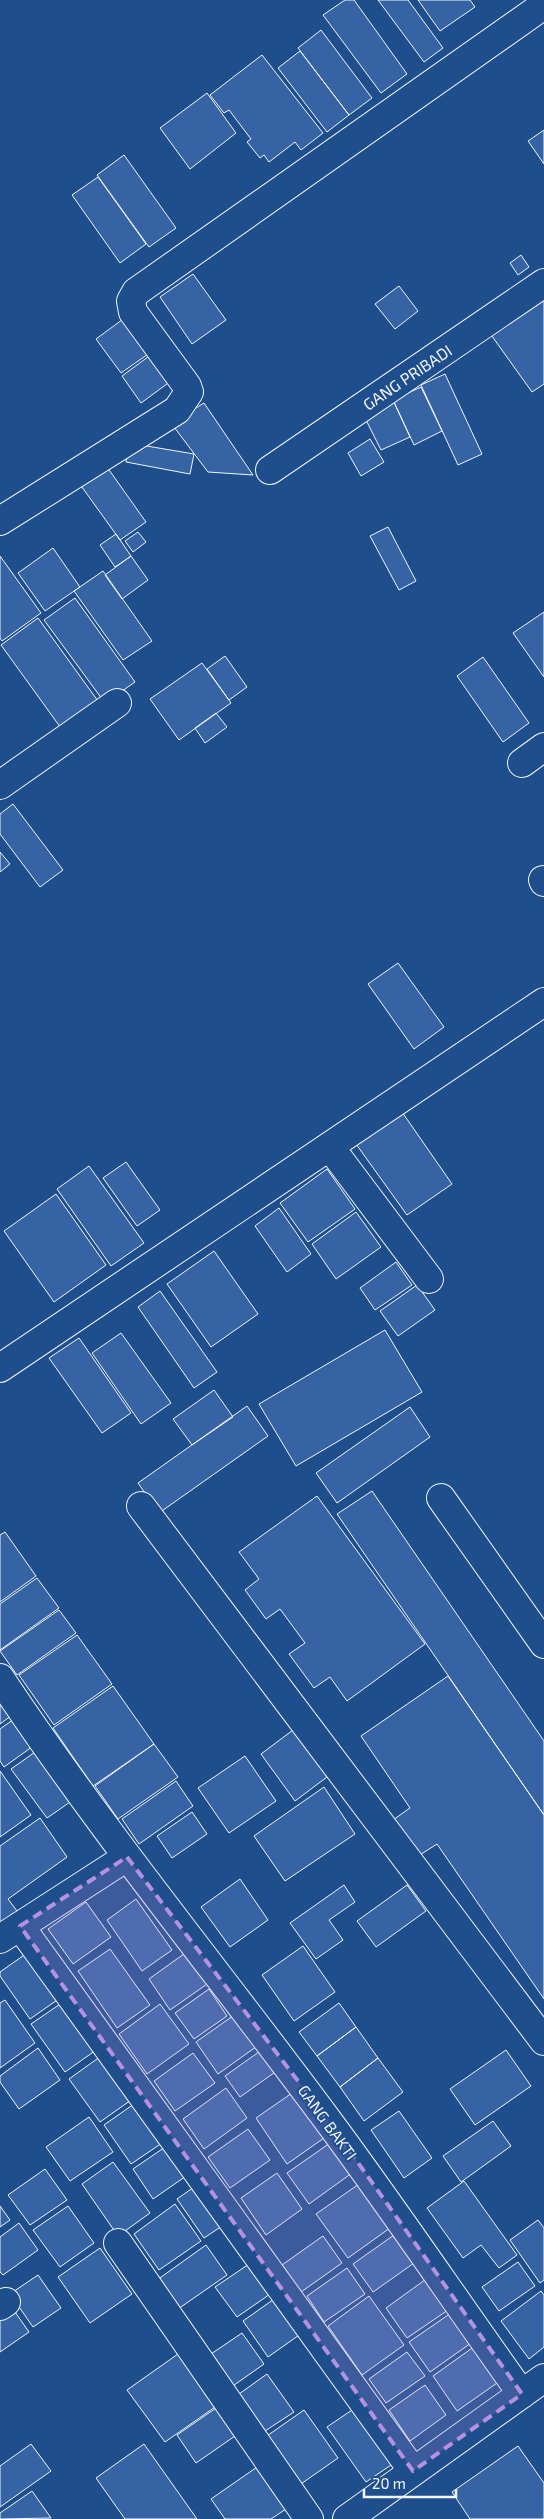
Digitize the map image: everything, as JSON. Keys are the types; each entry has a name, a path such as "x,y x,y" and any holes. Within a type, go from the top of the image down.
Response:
{"street":[{"path":"0,522 176,410 189,392 187,386 133,312 131,301 136,292 544,5"},
{"name":"GANG PRIBADI","path":"270,470 544,283"},
{"path":"0,785 118,702"},
{"path":"522,763 544,747"},
{"path":"0,1368 544,1002"},
{"path":"330,1146 429,1278"},
{"path":"441,1498 544,1644"},
{"path":"141,1506 544,2040"},
{"name":"GANG BAKTI","path":"0,1678 48,1751 326,2119 522,2394"},
{"path":"127,1857 10,1932 413,2471"},
{"path":"118,2243 310,2519"},
{"path":"347,2519 544,2378"}],"highlighted area":[{"path":"127,1857 327,2119 522,2394 413,2471 20,1926"}],"building":[{"path":"345,0 354,0 407,74 381,93 323,15"},
{"path":"378,0 408,0 443,48 424,62"},
{"path":"418,0 470,0 475,7 440,31"},
{"path":"321,30 372,98 349,115 298,48"},
{"path":"300,51 349,115 327,132 278,68"},
{"path":"262,55 323,133 301,150 295,142 269,162 264,155 260,158 247,142 251,139 229,110 224,113 210,95"},
{"path":"207,93 236,133 190,169 160,128"},
{"path":"544,130 544,164 528,141"},
{"path":"124,155 176,228 149,247 97,175"},
{"path":"98,177 146,244 120,263 72,195"},
{"path":"521,255 529,267 518,275 510,263"},
{"path":"193,274 226,320 192,344 160,297"},
{"path":"399,286 418,311 395,329 375,304"},
{"path":"544,293 544,384 532,392 489,332"},
{"path":"126,317 151,352 121,373 96,339"},
{"path":"156,351 175,378 141,403 122,376"},
{"path":"445,374 482,454 458,465 421,385"},
{"path":"421,387 442,431 414,445 393,400"},
{"path":"393,400 410,437 381,450 363,414"},
{"path":"204,403 253,475 208,472 171,423"},
{"path":"370,439 384,462 361,476 348,453"},
{"path":"129,443 194,454 190,474 126,462"},
{"path":"102,460 146,522 120,540 74,476"},
{"path":"388,527 416,581 399,590 370,536"},
{"path":"138,532 146,542 133,552 125,541"},
{"path":"116,534 131,556 115,567 100,545"},
{"path":"53,548 80,587 45,611 18,573"},
{"path":"0,556 41,613 2,641 0,638"},
{"path":"131,556 148,580 122,599 105,575"},
{"path":"103,571 152,641 123,660 74,591"},
{"path":"75,598 135,682 105,703 44,620"},
{"path":"544,612 544,677 513,633"},
{"path":"38,618 103,708 66,735 1,645"},
{"path":"225,656 247,687 229,700 207,669"},
{"path":"483,657 529,723 503,742 457,676"},
{"path":"202,663 231,703 179,740 150,699"},
{"path":"216,713 227,727 205,743 195,728"},
{"path":"13,804 63,870 40,887 0,834 0,814"},
{"path":"0,852 10,864 0,872"},
{"path":"398,963 444,1027 414,1049 368,984"},
{"path":"402,1112 452,1184 407,1215 356,1144"},
{"path":"126,1162 160,1210 137,1226 103,1178"},
{"path":"89,1166 144,1243 111,1266 57,1189"},
{"path":"327,1169 355,1209 308,1242 280,1203"},
{"path":"56,1194 106,1265 54,1302 4,1231"},
{"path":"279,1208 311,1254 287,1272 255,1226"},
{"path":"356,1212 381,1247 336,1279 312,1244"},
{"path":"214,1251 258,1314 211,1347 167,1284"},
{"path":"396,1262 412,1285 375,1310 360,1288"},
{"path":"417,1285 435,1310 398,1336 380,1311"},
{"path":"160,1291 217,1372 194,1388 138,1307"},
{"path":"385,1330 422,1392 296,1466 259,1404"},
{"path":"121,1333 171,1403 141,1424 92,1353"},
{"path":"79,1338 131,1413 102,1433 49,1358"},
{"path":"214,1390 233,1417 192,1445 173,1419"},
{"path":"247,1406 268,1436 159,1513 138,1483"},
{"path":"410,1407 430,1437 337,1503 316,1473"},
{"path":"372,1491 544,1741 544,1815 337,1514"},
{"path":"317,1496 425,1644 347,1701 330,1677 314,1688 289,1654 305,1643 280,1609 266,1619 245,1590 259,1579 239,1552"},
{"path":"5,1532 36,1576 0,1602 0,1535"},
{"path":"37,1578 59,1608 0,1650 0,1604"},
{"path":"59,1610 76,1633 17,1675 0,1651"},
{"path":"77,1635 112,1684 54,1725 19,1675"},
{"path":"448,1676 544,1815 544,1999 437,1844 415,1858 390,1822 410,1808 361,1736"},
{"path":"113,1686 154,1744 93,1786 53,1728"},
{"path":"0,1692 15,1713 0,1724"},
{"path":"17,1717 36,1744 4,1767 0,1761 0,1729"},
{"path":"301,1724 335,1771 295,1801 261,1754"},
{"path":"154,1744 178,1777 118,1819 95,1786"},
{"path":"38,1750 73,1800 47,1818 11,1769"},
{"path":"245,1756 276,1801 229,1833 198,1788"},
{"path":"0,1771 31,1815 0,1837"},
{"path":"176,1781 193,1806 139,1844 122,1819"},
{"path":"324,1787 355,1834 285,1881 254,1836"},
{"path":"192,1812 207,1834 172,1858 157,1836"},
{"path":"40,1818 67,1857 8,1899 20,1915 0,1929 0,1846"},
{"path":"240,1879 268,1920 230,1947 201,1907"},
{"path":"344,1885 355,1902 329,1920 343,1940 316,1959 290,1923"},
{"path":"407,1885 426,1911 376,1947 357,1921"},
{"path":"136,1899 172,1950 142,1971 107,1920"},
{"path":"86,1902 111,1937 73,1964 48,1929"},
{"path":"303,1946 335,1992 294,2021 262,1975"},
{"path":"110,1949 150,2005 117,2028 78,1971"},
{"path":"188,1951 210,1982 170,2010 149,1979"},
{"path":"27,1953 60,1998 30,2019 0,1976 0,1972"},
{"path":"209,1989 227,2016 194,2039 175,2013"},
{"path":"5,2000 35,2043 0,2068 0,2003"},
{"path":"66,2000 99,2048 65,2072 31,2024"},
{"path":"339,2003 356,2027 317,2056 299,2032"},
{"path":"160,2004 189,2044 147,2074 119,2034"},
{"path":"237,2013 260,2044 218,2074 196,2042"},
{"path":"356,2027 378,2058 340,2087 317,2056"},
{"path":"38,2048 60,2080 19,2109 0,2082 0,2076"},
{"path":"263,2049 278,2070 240,2097 225,2076"},
{"path":"506,2050 531,2086 475,2125 450,2089"},
{"path":"193,2053 215,2083 175,2111 154,2081"},
{"path":"104,2054 134,2098 100,2122 69,2079"},
{"path":"378,2058 403,2092 364,2121 340,2087"},
{"path":"226,2088 247,2118 204,2149 183,2119"},
{"path":"292,2093 324,2138 287,2164 256,2118"},
{"path":"134,2104 162,2143 131,2164 104,2125"},
{"path":"399,2111 432,2158 404,2178 371,2130"},
{"path":"89,2117 113,2152 70,2181 46,2147"},
{"path":"493,2121 511,2146 461,2182 443,2156"},
{"path":"248,2129 270,2160 230,2188 208,2157"},
{"path":"330,2143 352,2173 309,2204 287,2173"},
{"path":"168,2145 189,2174 153,2199 133,2169"},
{"path":"113,2162 150,2213 118,2236 82,2184"},
{"path":"45,2169 67,2200 30,2225 8,2195"},
{"path":"277,2173 302,2209 266,2235 241,2198"},
{"path":"464,2181 517,2255 499,2268 481,2245 463,2258 427,2208"},
{"path":"359,2184 390,2228 348,2258 316,2214"},
{"path":"197,2185 225,2224 204,2238 177,2199"},
{"path":"175,2204 201,2241 159,2270 134,2234"},
{"path":"0,2206 10,2220 0,2227"},
{"path":"68,2206 94,2243 60,2267 33,2230"},
{"path":"538,2220 544,2228 544,2280 540,2283 510,2240"},
{"path":"19,2223 38,2250 3,2275 0,2272 0,2237"},
{"path":"394,2235 414,2263 373,2292 353,2264"},
{"path":"323,2236 342,2263 301,2292 282,2265"},
{"path":"206,2245 227,2275 178,2309 157,2280"},
{"path":"100,2248 132,2294 90,2323 58,2277"},
{"path":"252,2262 273,2292 237,2317 215,2287"},
{"path":"518,2262 535,2286 499,2311 482,2287"},
{"path":"347,2268 365,2294 324,2322 307,2296"},
{"path":"38,2275 61,2308 33,2327 10,2294"},
{"path":"429,2277 451,2308 407,2338 386,2308"},
{"path":"541,2291 544,2295 544,2347 529,2359 501,2321"},
{"path":"369,2296 404,2345 362,2375 328,2326"},
{"path":"277,2297 302,2333 268,2357 243,2321"},
{"path":"8,2302 29,2332 0,2352 0,2308"},
{"path":"451,2313 471,2343 430,2372 409,2342"},
{"path":"242,2333 264,2364 230,2388 208,2356"},
{"path":"475,2346 500,2381 457,2411 433,2376"},
{"path":"407,2352 425,2376 386,2403 369,2379"},
{"path":"178,2354 215,2407 165,2442 127,2390"},
{"path":"267,2374 294,2412 265,2431 239,2394"},
{"path":"425,2385 446,2415 410,2441 389,2410"},
{"path":"216,2408 235,2436 196,2463 177,2435"},
{"path":"355,2408 394,2463 366,2482 327,2427"},
{"path":"304,2410 338,2458 298,2486 264,2438"},
{"path":"31,2444 51,2471 0,2507 0,2466"},
{"path":"144,2444 197,2519 125,2519 96,2478"},
{"path":"518,2446 544,2483 544,2519 470,2519 452,2492"},
{"path":"260,2465 289,2507 271,2519 225,2519 211,2499"},
{"path":"32,2491 51,2518 0,2519 0,2513"}]}
